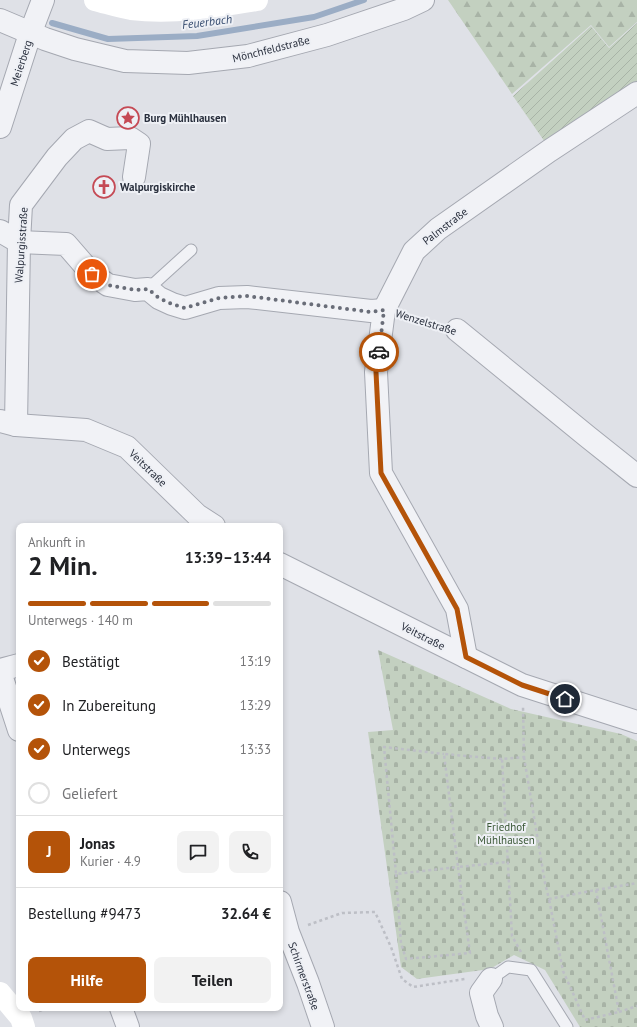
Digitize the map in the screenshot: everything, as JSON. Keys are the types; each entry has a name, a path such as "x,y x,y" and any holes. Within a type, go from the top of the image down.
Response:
{"main road":[{"path":"95,0 130,8 169,11 213,7 257,0"},
{"path":"0,993 21,1018 24,1027"}],"street":[{"name":"Meierberg","path":"0,127 30,34 43,0"},
{"name":"Mönchfeldstraße","path":"0,20 30,34 75,49 125,61 188,63 248,56 327,35 404,9 423,0"},
{"name":"Palmstraße","path":"466,657 457,609 381,473 376,372 384,310 414,251 438,229 637,93"},
{"name":"Walpurgisstraße","path":"8,423 21,205 57,157 74,139 89,131 108,139 130,138 139,144 134,177"},
{"path":"0,231 19,242 66,244 92,274 108,285 136,290 148,289"},
{"name":"Wenzelstraße","path":"148,289 159,298 185,308 219,298 247,296 371,312 384,310"},
{"name":"Wenzelstraße","path":"457,330 637,476"},
{"name":"Veitstraße","path":"8,423 86,430 127,447 202,522"},
{"name":"Veitstraße","path":"283,566 522,685 637,722"},
{"path":"16,666 0,671 16,721"},
{"name":"Schirmerstraße","path":"284,933 308,983 323,1027"},
{"path":"486,986 487,1016 492,1027"},
{"path":"122,1011 128,1027"}],"lane":[{"path":"148,289 191,250"},
{"path":"486,986 508,967 531,970 567,1027"}],"path":[{"name":"Wenzelstraße","path":"384,310 457,330"},
{"path":"522,685 524,757 545,883 563,971 585,1020 637,1006"},
{"path":"444,754 470,953 406,959 401,943 384,747 502,759 524,757"},
{"path":"502,759 512,936 531,970"},
{"path":"396,874 507,862"},
{"path":"549,899 637,883"},
{"path":"596,890 618,1012"},
{"path":"284,933 342,913 375,912 391,947 402,979 413,987 467,979 486,986"}],"green space":[{"path":"448,0 637,0 637,22 609,47 591,25 512,94"},
{"path":"637,23 637,84 547,145 513,96 591,26 609,48"},
{"name":"Friedhof Mühlhausen","path":"378,650 511,709 621,734 637,741 637,1027 580,1027 545,970 514,955 490,969 417,979 401,967 368,732 393,730"}],"waterway":[{"name":"Feuerbach","path":"52,23 108,39 197,36 314,17 364,0"}],"way so far":[{"path":"92,274 108,285 136,290 148,289 159,298 185,308 219,298 247,296 371,312 384,310 379,352"}],"place":[{"name":"Burg Mühlhausen","path":"128,118"},
{"name":"Walpurgiskirche","path":"104,187"}],"route":[{"path":"379,352 376,372 381,473 457,609 466,657 522,685 565,699"}]}
